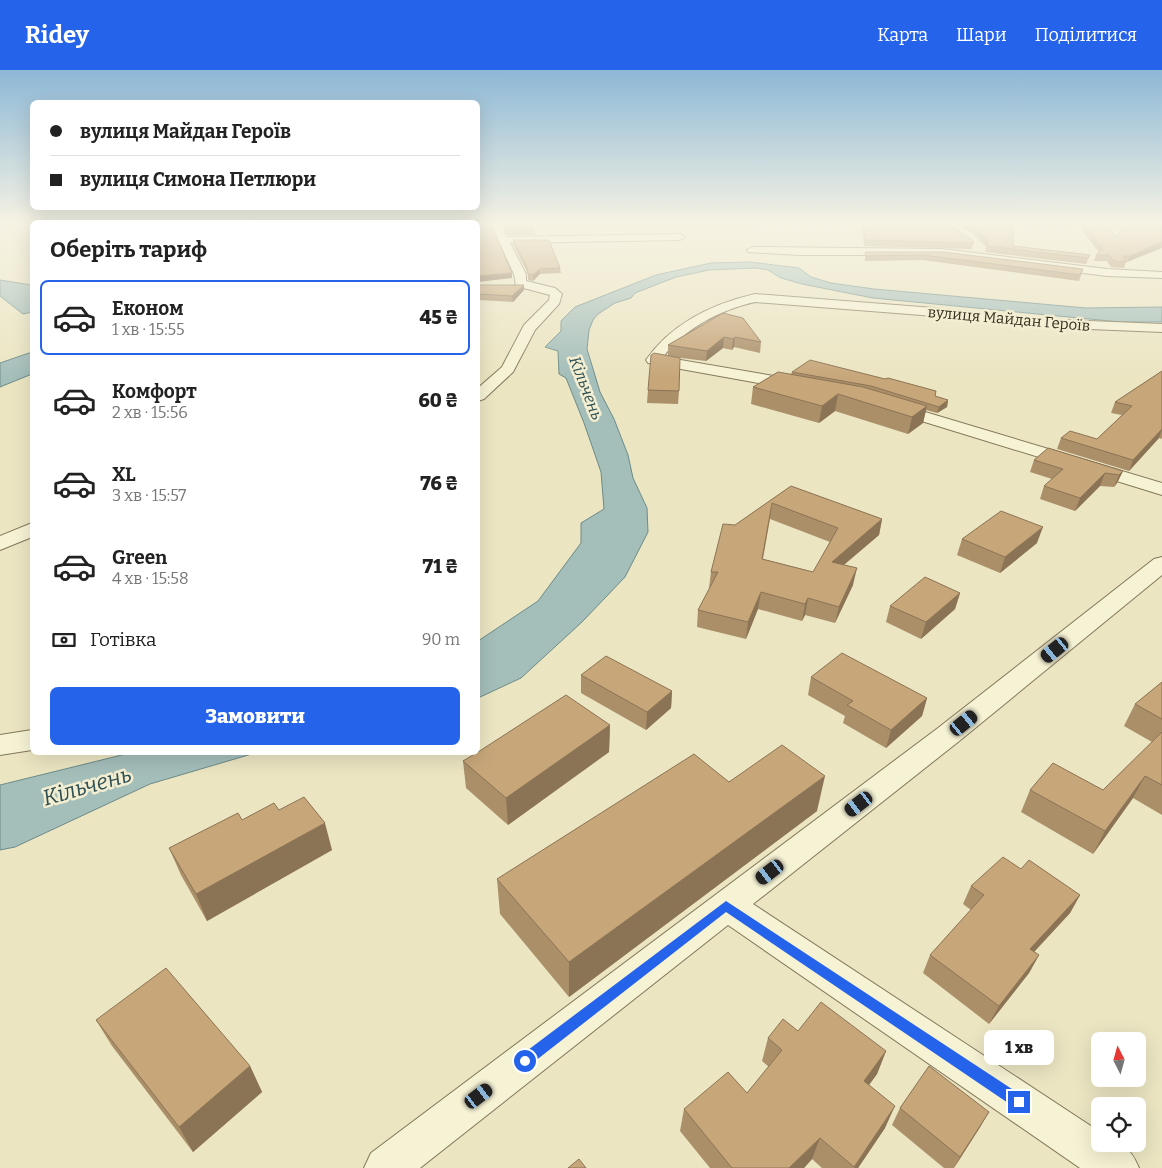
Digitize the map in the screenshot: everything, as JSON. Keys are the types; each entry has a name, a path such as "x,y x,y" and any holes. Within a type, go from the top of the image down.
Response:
{"street":[{"path":"520,275 520,283"},
{"path":"480,394 508,369 530,328 555,301 556,294 551,291 520,283 505,286"},
{"name":"вулиця Майдан Героїв","path":"807,387 653,360 674,336 697,321 738,301 755,298 934,312 1041,323 1162,328"},
{"path":"881,404 1162,489"},
{"path":"0,544 30,530"},
{"path":"386,1168 948,736 1162,564"},
{"path":"0,745 30,740"},
{"path":"726,906 1117,1168"}],"water":[{"name":"Кільчень","path":"655,275 684,275 635,293 631,298 615,303 598,314 589,330 587,349 600,392 614,419 628,455 633,478 647,508 648,532 625,577 582,622 521,678 480,697 480,640 538,601 581,543 581,523 604,509 601,472 566,378 559,374 558,351 545,347 561,331 561,321 575,307"},
{"path":"777,275 809,275 831,283 874,289 1086,308 1162,307 1162,322 1120,322 873,298 781,278"},
{"path":"0,280 30,285 30,312 23,314 0,296"},
{"path":"30,353 30,375 0,387 0,363"},
{"name":"Кільчень","path":"122,755 248,755 150,784 15,847 0,850 0,785"}],"building":[{"path":"480,285 524,285 512,296 480,294"},
{"path":"723,313 743,318 761,342 724,337 707,351 668,345"},
{"path":"654,353 680,358 679,391 648,390 651,355"},
{"path":"810,360 936,391 935,396 948,400 939,407 871,386 792,372"},
{"path":"1162,371 1162,429 1133,460 1061,438 1070,431 1097,439 1132,406 1115,402"},
{"path":"778,372 863,387 927,406 912,417 838,394 822,406 753,387"},
{"path":"1048,448 1123,471 1119,475 1105,473 1080,498 1044,486 1063,469 1034,460"},
{"path":"791,486 882,519 832,562 857,568 839,607 808,598 805,604 761,592 748,622 698,610 718,572 711,572 723,524 735,525","holes":["772,503 838,528 813,572 762,559"]},
{"path":"1001,511 1043,527 1005,557 962,539"},
{"path":"925,577 960,593 926,622 890,606"},
{"path":"842,653 927,698 891,730 847,705 853,701 811,677"},
{"path":"606,656 672,691 647,712 581,675"},
{"path":"1162,682 1162,719 1135,704"},
{"path":"566,695 610,725 506,798 463,761 473,755 480,755 480,751"},
{"path":"1162,732 1162,785 1145,776 1105,831 1030,790 1053,763 1103,790"},
{"path":"782,745 825,776 569,962 497,879 694,754 729,782"},
{"path":"304,797 325,823 196,894 169,848 238,813 242,820 274,803 279,810"},
{"path":"1003,857 1021,869 1029,860 1080,895 1030,949 1039,955 999,1006 930,955 984,895 971,886"},
{"path":"166,968 250,1066 179,1127 96,1020"},
{"path":"821,1002 886,1051 864,1081 895,1106 854,1167 820,1138 789,1168 732,1168 684,1109 728,1072 747,1093 782,1050 768,1038 783,1019 798,1031"},
{"path":"929,1066 989,1112 960,1157 900,1108"},
{"path":"579,1159 586,1168 568,1168"}],"route":[{"path":"525,1061 726,906 1019,1102"}]}
